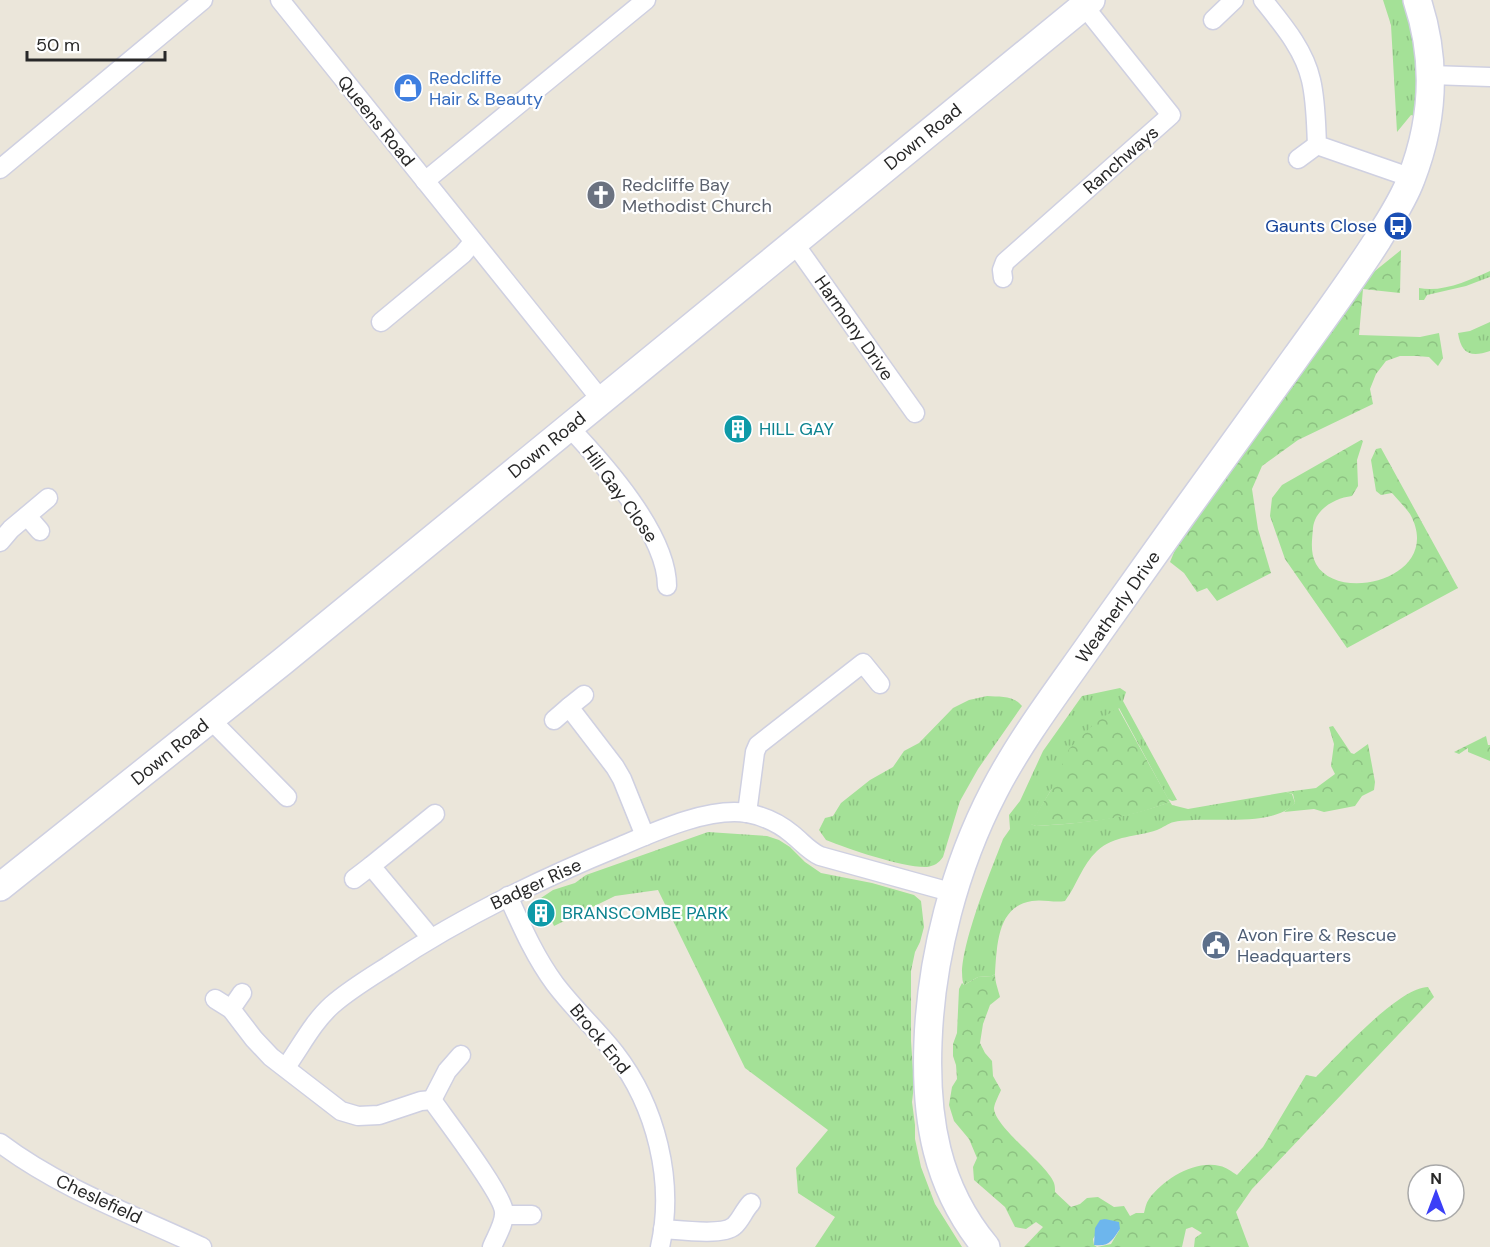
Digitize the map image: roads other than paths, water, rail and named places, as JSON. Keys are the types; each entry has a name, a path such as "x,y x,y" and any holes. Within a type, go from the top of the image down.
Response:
{"street":[{"path":"0,169 203,0"},
{"name":"Queens Road","path":"280,0 602,400"},
{"path":"425,182 646,0"},
{"path":"1213,20 1234,0"},
{"path":"1263,0 1291,37 1308,68 1313,89 1317,145"},
{"name":"Weatherly Drive","path":"986,1247 962,1213 938,1159 929,1115 927,1054 933,980 944,926 975,831 1017,751 1118,605 1356,273 1404,197 1428,126 1431,75 1427,32 1418,0"},
{"name":"Down Road","path":"0,887 210,719 1087,3"},
{"name":"Ranchways","path":"1003,278 1002,270 1005,262 1171,115 1087,3"},
{"path":"1431,75 1490,77"},
{"path":"1298,159 1317,145"},
{"path":"1317,145 1412,178"},
{"name":"Harmony Drive","path":"794,243 915,413"},
{"path":"405,316 477,247"},
{"path":"381,322 463,254 477,247"},
{"name":"Hill Gay Close","path":"569,427 592,451 673,565 668,586"},
{"path":"0,542 48,498"},
{"path":"27,516 40,531"},
{"path":"747,813 755,752 758,745 863,663 880,684"},
{"path":"554,720 584,695"},
{"path":"569,707 619,773 645,836"},
{"path":"210,719 287,797"},
{"name":"Badger Rise","path":"286,1067 314,1026 331,1006 430,938 572,866 645,836 706,816 747,813 780,825 810,850 826,858 954,893"},
{"path":"354,879 435,814"},
{"path":"372,866 430,938"},
{"name":"Brock End","path":"507,897 545,969 615,1053 637,1088 660,1148 663,1180 662,1238 704,1231 725,1238 751,1203"},
{"path":"231,1009 242,993"},
{"path":"215,999 231,1009 262,1048 336,1108 352,1115 379,1115 421,1101 432,1100"},
{"path":"432,1100 447,1071 461,1055"},
{"path":"432,1100 503,1206 505,1215 492,1247"},
{"name":"Cheslefield","path":"0,1143 37,1170 167,1240 202,1247"},
{"path":"505,1215 532,1215"}],"water":[{"path":"1100,1220 1119,1222 1120,1229 1107,1244 1094,1245 1095,1228"}],"place":[{"name":"Redcliffe Hair & Beauty","path":"408,88"},
{"name":"Redcliffe Bay Methodist Church","path":"601,195"},
{"name":"Gaunts Close","path":"1398,226"},
{"name":"HILL GAY","path":"738,429"},
{"name":"BRANSCOMBE PARK","path":"541,913"},
{"name":"Avon Fire & Rescue Headquarters","path":"1216,945"}]}
